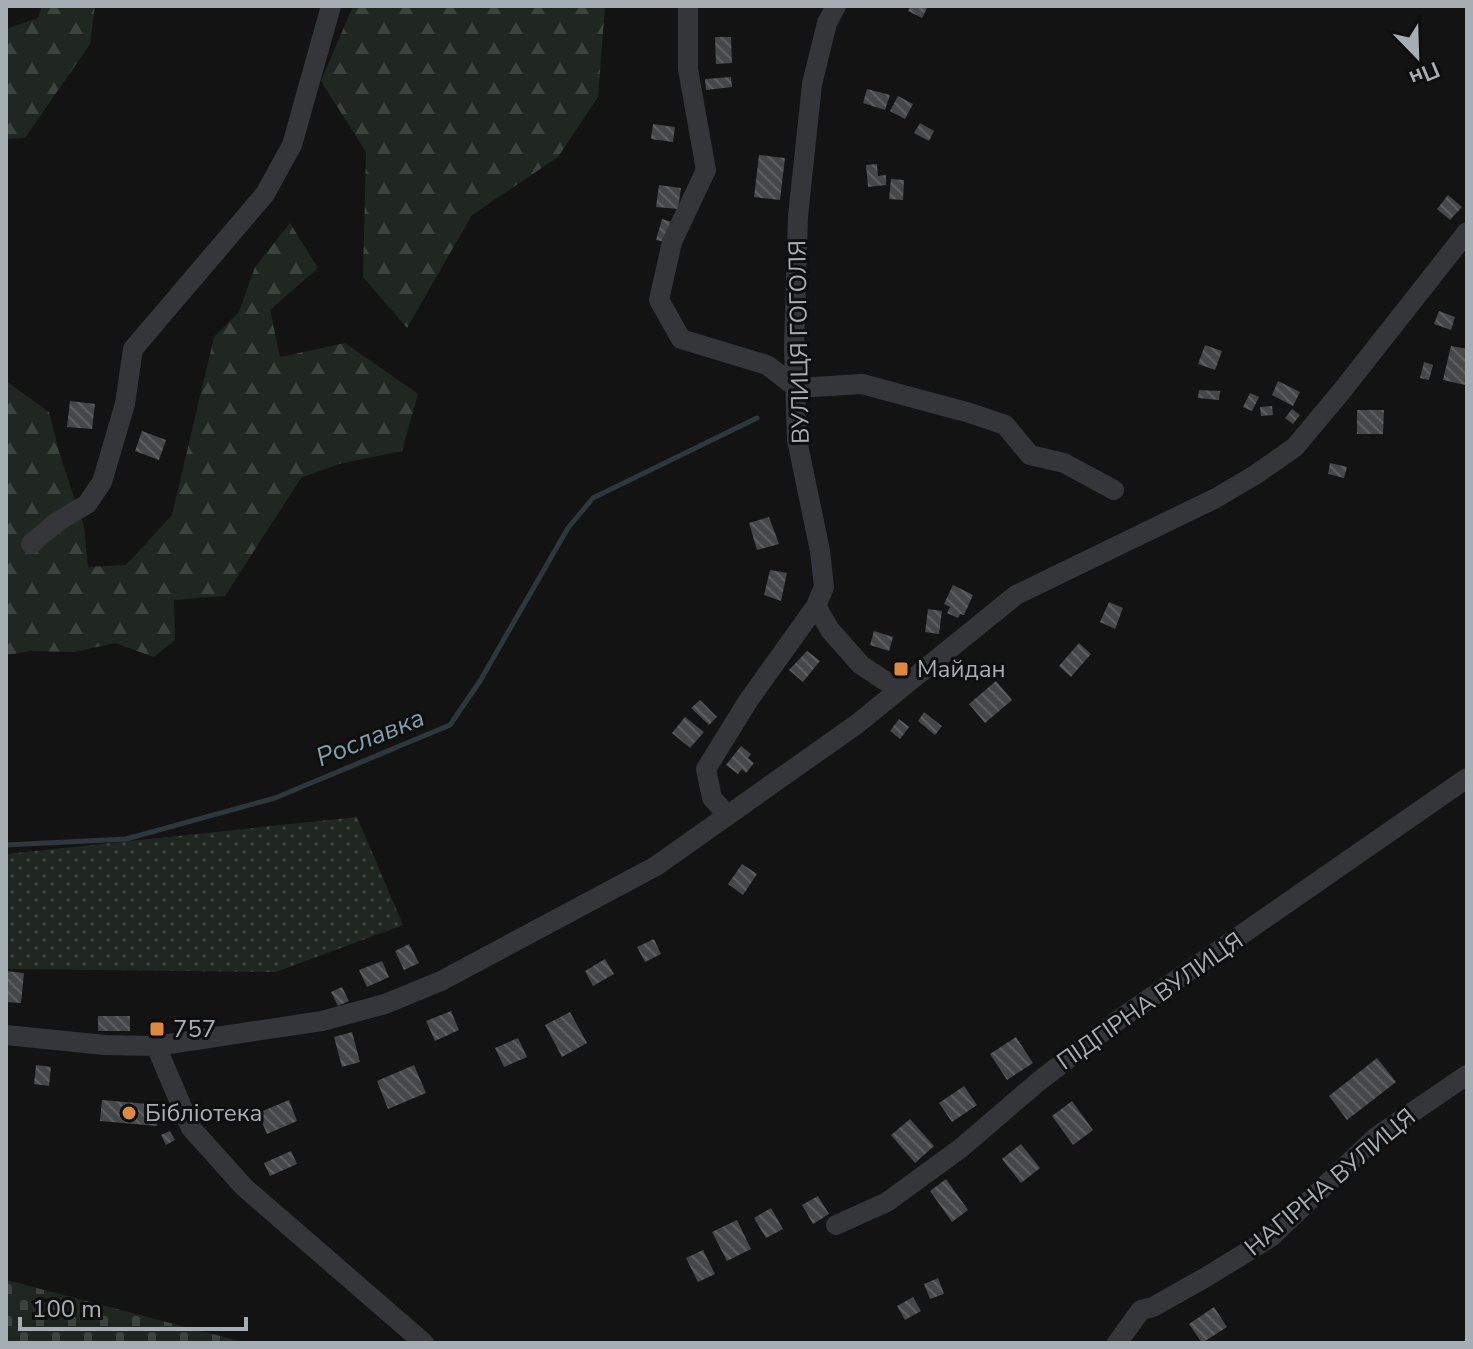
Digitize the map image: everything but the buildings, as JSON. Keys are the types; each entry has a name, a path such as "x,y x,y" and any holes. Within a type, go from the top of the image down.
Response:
{"street":[{"path":"31,544 57,522 87,504 102,482 125,404 133,349 265,194 292,145 331,6"},
{"path":"688,6 688,69 706,170 672,242 659,300 681,339 767,365 797,388 862,384 1005,425 1030,455 1064,463 1114,490"},
{"name":"ВУЛИЦЯ ГОГОЛЯ","path":"816,606 824,587 820,551 797,440 794,348 798,216 812,84 827,23 836,6"},
{"path":"6,1035 105,1045 156,1046 322,1021 385,1004 441,981 656,866 857,724 1016,595 1216,498 1295,447 1467,232"},
{"path":"727,815 712,798 706,769 748,701 816,606 830,630 861,665 899,690"},
{"name":"ПІДГІРНА ВУЛИЦЯ","path":"836,1225 887,1202 961,1148 1038,1082 1117,1021 1467,778"},
{"path":"156,1046 191,1128 244,1187 424,1343"},
{"name":"НАГІРНА ВУЛИЦЯ","path":"1117,1343 1141,1310 1153,1307 1271,1237 1376,1137 1467,1075"}],"green space":[{"path":"42,6 95,6 90,44 25,138 6,139 6,29 38,18"},
{"path":"353,6 605,6 598,97 558,157 472,215 407,328 363,277 366,152 321,81"},
{"path":"290,223 318,268 270,310 280,357 345,343 418,394 402,451 339,464 301,478 225,596 174,600 175,640 154,657 115,643 74,652 30,651 6,655 6,381 49,412 84,526 88,567 126,565 172,515 214,337 239,312 255,267"},
{"path":"357,817 403,925 276,972 6,969 6,854"},
{"path":"6,1280 247,1343 6,1343"}],"waterway":[{"name":"Рославка","path":"6,845 126,839 275,798 450,725 480,681 568,528 593,498 757,418"}],"place":[{"name":"Майдан","path":"901,669"},
{"name":"757","path":"157,1029"},
{"name":"Бібліотека","path":"129,1113"}]}
